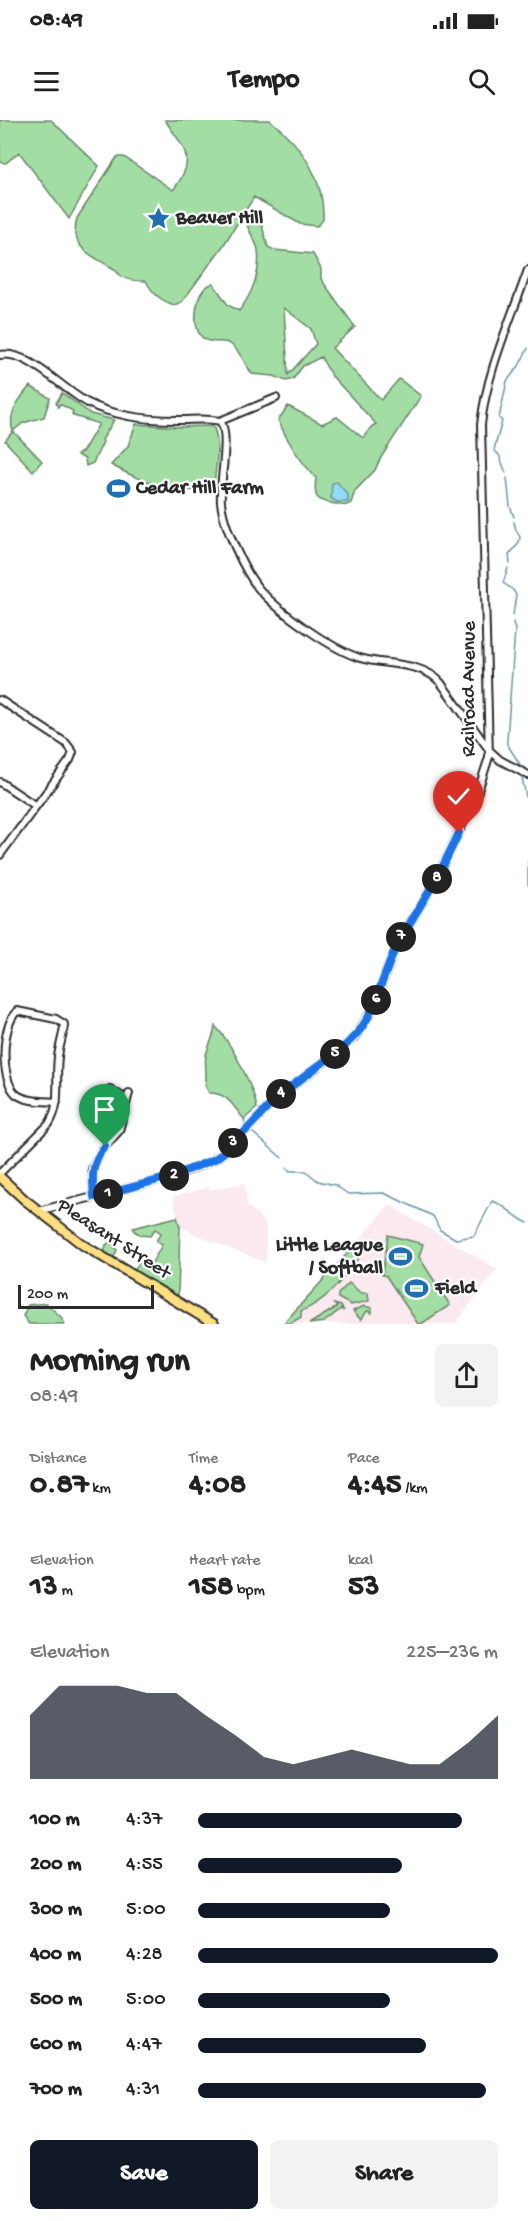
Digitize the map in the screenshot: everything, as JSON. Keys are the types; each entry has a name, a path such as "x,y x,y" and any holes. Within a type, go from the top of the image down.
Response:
{"main road":[{"name":"Pleasant Street","path":"0,1175 39,1211 94,1253 214,1324"}],"street":[{"name":"Railroad Avenue","path":"39,1211 170,1177 215,1159 228,1149 280,1095 355,1036 373,1007 396,946 432,887 479,788 490,751 481,425 488,388 528,270"},
{"path":"0,355 11,354 23,358 69,391 103,410 142,418 220,421 276,398"},
{"path":"220,421 224,426 220,484 222,509 230,534 258,588 284,611 340,649 358,657 419,669 433,675 490,751 500,760 528,775"},
{"path":"0,700 66,742 73,752 72,757 1,853"},
{"path":"0,782 36,806"},
{"path":"0,1175 54,1116 57,1102 57,1060 65,1027 64,1023 20,1011 16,1012 8,1029 3,1050 7,1082 12,1091 22,1097 57,1102"},
{"path":"110,1089 127,1100"},
{"path":"94,1197 92,1174 94,1164 101,1151 119,1131 129,1093"}],"shaded area":[{"path":"245,1183 247,1206 266,1226 266,1262 180,1227 173,1197 209,1187 210,1190"},
{"path":"389,1205 497,1269 455,1324 283,1324 300,1303 338,1265"}],"green space":[{"path":"0,120 51,120 99,166 69,219 19,152 6,163 0,162"},
{"path":"165,120 270,120 301,152 316,177 323,205 323,220 317,226 300,224 254,197 223,246 182,302 174,305 157,296 146,281 122,277 113,268 83,249 76,236 77,218 117,157 124,157 173,190 185,170 186,154"},
{"path":"253,219 261,222 268,247 274,250 313,254 321,269 321,279 355,327 332,348 381,400 399,379 421,396 375,470 355,491 351,503 347,505 324,502 318,498 315,490 316,478 294,451 278,420 288,406 322,424 337,417 363,438 376,424 331,375 321,357 303,366 293,379 286,381 274,376 252,374 233,346 206,340 198,330 196,315 198,300 206,287 213,283 228,305 239,311 252,290 259,258 247,224","holes":["284,308 311,329 316,344 288,375"]},
{"path":"30,386 50,398 44,417 23,423 13,431 13,412"},
{"path":"62,393 91,414 114,420 102,440 93,463 86,466 85,459 77,455 83,451 99,424 74,416 73,411 60,404 58,407 56,403"},
{"path":"136,424 214,428 217,451 213,491 160,486 136,478 111,465 128,446"},
{"path":"13,431 42,461 33,471 5,441"},
{"path":"215,1026 234,1053 255,1099 257,1108 244,1119 226,1098 209,1093 205,1085 206,1055"},
{"path":"177,1217 180,1227 178,1296 104,1253 106,1245 111,1241 117,1250 114,1257 135,1269 140,1261 150,1266 162,1245 156,1241 161,1233 155,1229 150,1236 141,1235 133,1228"},
{"name":"Field","path":"388,1235 423,1244 419,1257 450,1305 421,1324 418,1324 386,1276 382,1275"},
{"path":"356,1244 364,1251 337,1286 321,1300 301,1311 301,1317 289,1324 283,1324"},
{"path":"349,1283 361,1293 368,1293 369,1301 351,1305 338,1298 338,1294"},
{"path":"46,1303 65,1324 29,1324 23,1316 28,1305"},
{"path":"334,1304 341,1306 344,1311 341,1309 324,1322 309,1324 337,1307"},
{"path":"364,1306 372,1308 372,1313 367,1311 361,1320 353,1311"}],"water":[{"path":"337,482 348,495 348,502 337,502 331,498 332,483"}],"waterway":[{"path":"506,473 499,455 494,450 502,421 499,418 507,381 519,366 528,348"},
{"path":"507,478 510,506 514,517"},
{"path":"510,563 509,555 519,543 520,537 514,522"},
{"path":"508,568 503,583 516,595 513,615"},
{"path":"513,622 515,630 507,744 521,766"},
{"path":"522,778 528,806"},
{"path":"528,861 528,885"},
{"path":"244,1119 245,1123"},
{"path":"252,1132 282,1158"},
{"path":"287,1168 290,1171 306,1171 318,1181 335,1185 348,1194 384,1193 433,1216 440,1230 456,1239 474,1236 492,1201 502,1205 528,1223"}],"place":[{"name":"Beaver Hill","path":"158,219"},
{"name":"Cedar Hill Farm","path":"118,489"},
{"name":"Little League / Softball","path":"401,1257"},
{"name":"Field","path":"417,1289"}],"route":[{"path":"105,1146 92,1169 94,1197 150,1183 204,1165 228,1149 280,1095 346,1045 365,1024 396,946 436,880 459,833"}]}
